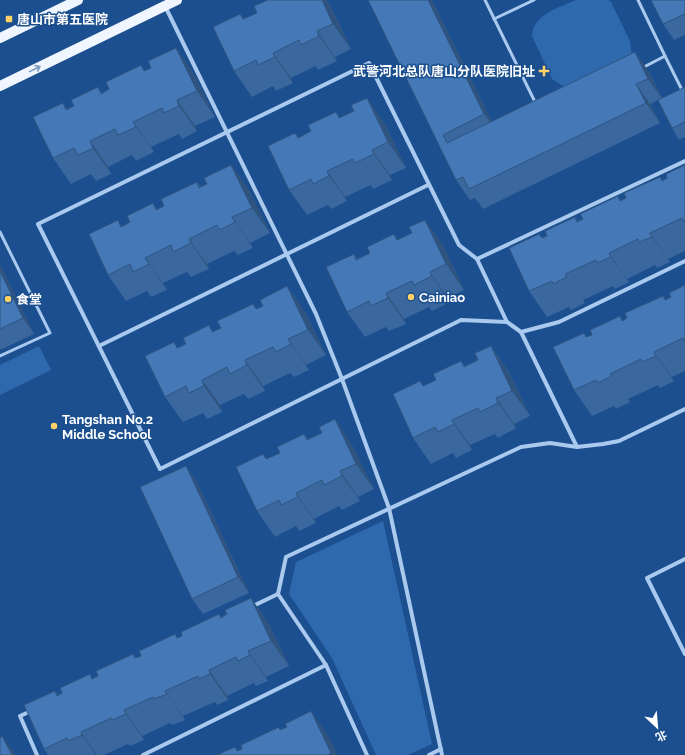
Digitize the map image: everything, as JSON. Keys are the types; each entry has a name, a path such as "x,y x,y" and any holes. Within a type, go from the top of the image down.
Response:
{"main road":[{"path":"0,38 78,0"},
{"path":"0,86 177,0"}],"street":[{"path":"165,6 316,314 342,379 388,508 442,755"},
{"path":"507,322 461,320 160,470 38,224 369,63 459,245 477,259 507,322 521,332 577,447"},
{"path":"477,259 685,161"},
{"path":"99,346 428,185"},
{"path":"521,332 559,322 685,261"},
{"path":"367,755 326,665 278,594 286,557 521,447 550,443 577,447 603,444 619,440 685,408"},
{"path":"685,559 648,578 685,654"},
{"path":"249,608 278,594"},
{"path":"143,755 326,665"},
{"path":"34,709 20,716 37,755"},
{"path":"429,755 441,749"}],"lane":[{"path":"485,0 538,109"},
{"path":"494,19 534,0"},
{"path":"638,0 683,92"},
{"path":"638,69 665,56"},
{"path":"0,232 50,333 0,356"}],"shaded area":[{"path":"576,0 608,0 611,2 630,41 632,57 569,90 552,79 532,36 533,29 542,17 555,9"},
{"path":"39,346 51,370 0,395 0,365"},
{"path":"383,521 432,744 408,755 376,755 332,658 289,594 296,562"}],"building":[{"path":"268,0 322,0 333,24 317,31 319,36 301,45 299,40 273,53 275,57 258,65 256,60 234,71 213,27 240,14 243,19 257,13 254,6"},
{"path":"368,0 428,0 484,114 443,135 447,143 635,52 648,79 636,84 646,103 469,189 463,177 456,180"},
{"path":"651,0 685,0 685,14 663,24"},
{"path":"176,48 197,91 177,100 179,106 164,113 162,108 133,122 136,127 118,135 115,129 90,141 93,148 78,155 74,148 53,158 33,117 63,103 66,110 74,106 71,100 98,87 101,94 109,89 106,82 141,65 144,71 151,68 148,61"},
{"path":"685,87 685,122 672,128 658,100"},
{"path":"367,98 388,142 372,150 374,154 355,163 353,159 327,171 329,176 313,184 311,179 289,190 268,146 295,133 298,138 311,131 308,125 336,112 339,118 354,111 351,105"},
{"path":"231,165 252,208 232,217 235,222 220,230 217,225 189,239 191,243 173,252 171,245 145,258 149,264 133,272 130,264 108,275 89,234 118,220 121,227 130,222 127,216 153,203 156,210 164,206 161,199 197,182 199,188 207,184 204,178"},
{"path":"685,165 684,222 682,218 650,233 652,237 639,242 638,239 609,253 611,257 597,263 596,260 565,274 567,277 553,284 552,281 529,291 509,248 539,234 542,238 547,236 545,231 575,217 577,222 583,219 580,214 618,196 620,201 626,198 624,193 660,177 662,181 667,178 666,174"},
{"path":"425,220 446,264 430,272 432,276 414,285 412,281 386,293 388,298 371,306 369,301 347,312 326,267 354,254 356,260 370,253 367,247 394,234 397,240 412,233 409,227"},
{"path":"0,271 23,318 0,329"},
{"path":"685,285 685,341 683,338 654,352 656,356 642,362 641,359 610,374 612,376 598,383 596,380 574,390 553,347 584,333 586,337 592,335 590,330 620,316 622,321 627,318 625,313 663,296 665,300 671,297 669,293"},
{"path":"287,286 308,330 288,339 291,344 276,352 273,347 245,360 247,365 230,374 227,367 202,380 204,386 189,393 186,386 165,397 145,356 174,342 177,348 186,344 183,338 209,325 212,332 221,328 217,321 253,304 256,309 263,306 260,300"},
{"path":"491,346 512,391 496,398 498,403 480,412 478,408 452,420 454,424 438,432 435,427 413,438 393,394 420,381 423,386 436,380 433,374 461,361 464,367 478,360 475,353"},
{"path":"335,419 356,464 340,471 342,476 324,485 322,480 296,493 298,497 281,505 279,500 257,511 236,467 263,454 266,459 280,453 277,447 304,434 307,440 322,433 319,427"},
{"path":"186,466 238,577 192,599 140,487"},
{"path":"251,598 271,641 248,651 250,655 238,661 236,657 209,670 210,674 199,679 198,676 165,691 167,694 154,699 153,697 124,710 126,714 112,720 111,718 81,732 82,735 68,741 67,738 44,749 24,705 55,691 57,696 62,693 60,688 90,674 92,679 98,676 96,671 133,654 135,658 141,656 139,651 175,634 177,638 182,636 181,632 219,614 221,618 227,614 225,610"},
{"path":"311,711 331,753 327,755 217,755 235,747 237,751 242,749 241,745 279,727 280,730 287,727 285,724"},
{"path":"2,736 12,755 0,755 0,738"}],"place":[{"name":"唐山市第五医院","path":"9,19"},
{"name":"武警河北总队唐山分队医院旧址","path":"544,71"},
{"name":"Cainiao","path":"411,297"},
{"name":"食堂","path":"8,299"},
{"name":"Tangshan No.2 Middle School","path":"54,426"}]}
